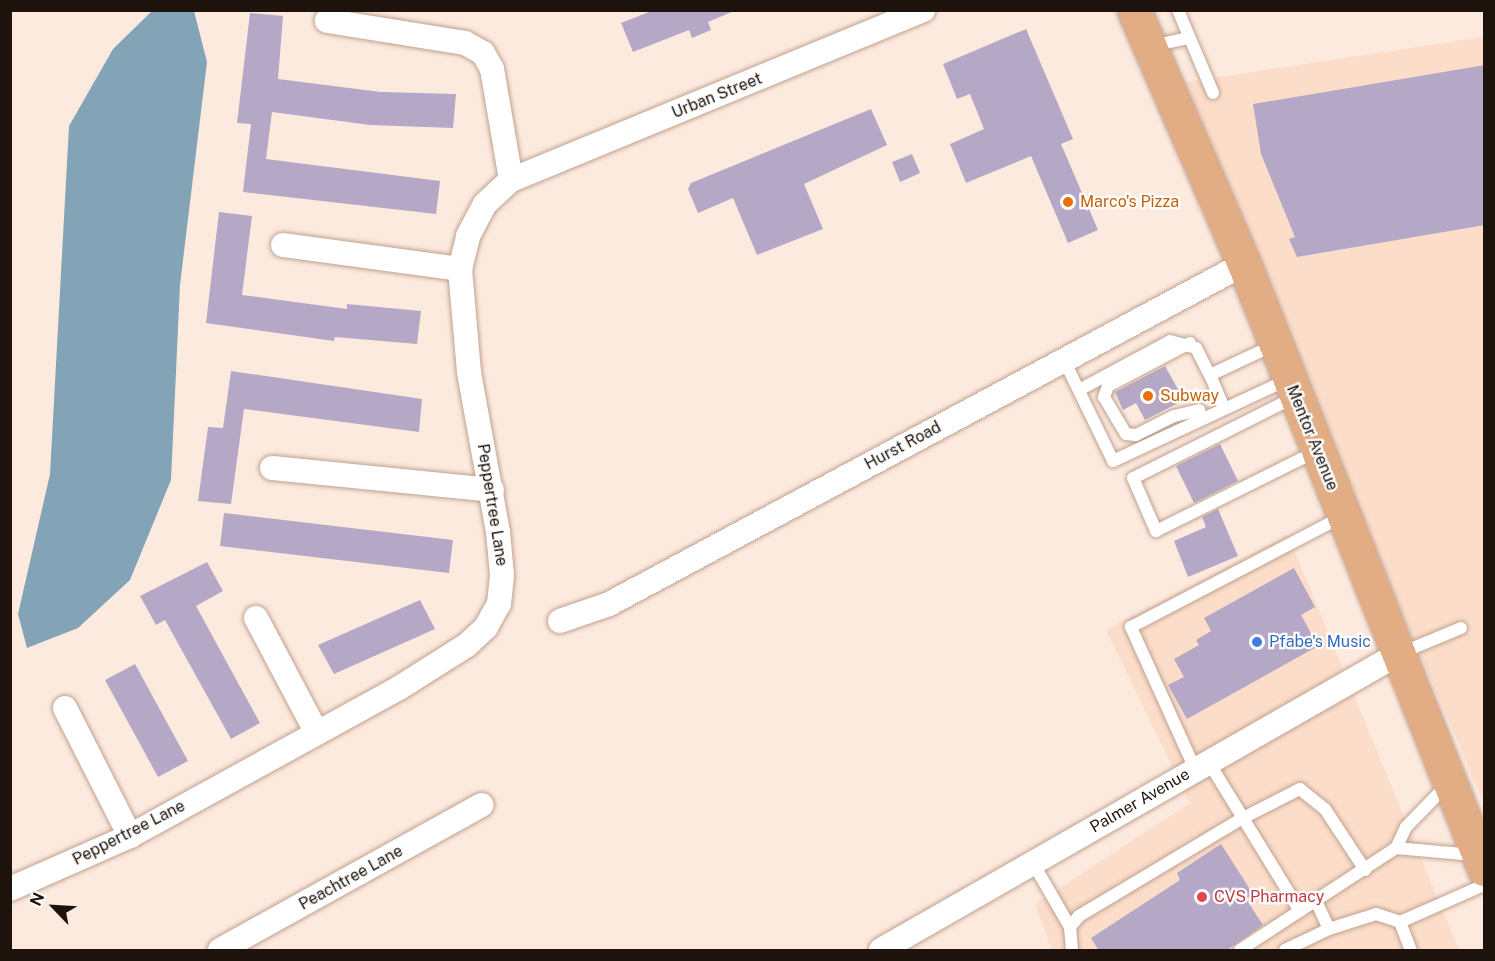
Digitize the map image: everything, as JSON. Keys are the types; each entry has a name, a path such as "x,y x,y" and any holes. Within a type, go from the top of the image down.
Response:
{"main road":[{"name":"Mentor Avenue","path":"1134,10 1244,264 1400,653 1483,870"}],"street":[{"name":"Urban Street","path":"511,180 888,17 923,10"},
{"path":"327,21 465,43 483,53 492,69 511,180"},
{"name":"Peppertree Lane","path":"10,890 130,836 317,733 450,658 486,627 499,604 502,575 492,490 469,372 460,269 468,236 485,204 511,180"},
{"path":"283,245 460,269"},
{"name":"Hurst Road","path":"560,621 609,604 1244,264"},
{"path":"272,468 492,490"},
{"path":"256,618 317,733"},
{"name":"Palmer Avenue","path":"881,951 1400,653"},
{"path":"65,708 130,836"},
{"name":"Peachtree Lane","path":"220,951 482,805"}],"lane":[{"path":"1178,10 1213,93"},
{"path":"1150,46 1188,38"},
{"path":"1078,390 1170,341 1190,343"},
{"path":"1190,343 1210,375 1223,406"},
{"path":"1190,343 1108,386 1104,397 1119,429 1136,435 1174,416 1190,415 1211,404 1223,406"},
{"path":"1210,375 1275,344"},
{"path":"1064,360 1113,461 1223,406 1292,388"},
{"path":"1292,388 1133,478 1156,531 1318,450"},
{"path":"1300,911 1243,818 1202,765 1131,627 1344,516"},
{"path":"1400,653 1461,628"},
{"path":"1240,951 1396,848 1406,827 1450,782"},
{"path":"1070,927 1079,916 1243,818 1300,789 1325,809 1365,870"},
{"path":"1396,848 1483,870"},
{"path":"1033,863 1070,927 1072,951"},
{"path":"1400,922 1483,870"},
{"path":"1316,901 1329,929"},
{"path":"1285,951 1329,929 1376,914 1400,922"},
{"path":"1400,922 1411,951"}],"shaded area":[{"path":"1484,37 1484,803 1306,387 1186,82"},
{"path":"1288,535 1459,950 1052,950 1035,904 1190,803 1106,630"}],"water":[{"path":"152,11 194,11 207,62 180,285 171,480 130,580 78,628 27,648 18,614 50,474 69,126 113,49"}],"building":[{"path":"654,10 734,11 708,22 711,30 692,38 689,30 633,52 621,23"},
{"path":"250,13 283,16 278,79 381,92 456,94 453,128 370,125 272,112 266,159 440,181 436,214 243,192 251,124 237,123"},
{"path":"1026,29 1073,139 1061,144 1098,230 1068,243 1031,156 966,183 950,144 984,129 970,94 957,99 943,64"},
{"path":"1485,65 1485,225 1297,257 1289,239 1295,237 1261,154 1253,104"},
{"path":"871,109 887,145 804,184 823,229 757,255 733,198 698,213 688,189 691,183"},
{"path":"912,154 920,173 900,182 892,162"},
{"path":"219,212 252,216 242,295 347,309 347,304 421,311 417,344 335,337 334,341 206,323"},
{"name":"Subway","path":"1165,366 1184,400 1145,420 1136,403 1123,410 1115,392"},
{"path":"231,371 422,399 419,432 244,409 231,504 198,501 208,427 223,428"},
{"path":"1220,444 1238,481 1194,503 1176,466"},
{"path":"1218,509 1238,556 1188,577 1174,541 1206,527 1202,517"},
{"path":"224,513 453,540 449,573 220,546"},
{"path":"207,562 223,591 196,606 260,723 231,739 165,620 156,625 140,596"},
{"name":"Pfabe's Music","path":"1294,568 1315,607 1301,615 1318,646 1187,719 1168,685 1184,677 1174,659 1199,645 1196,640 1211,631 1204,618"},
{"path":"420,600 435,629 334,674 318,645"},
{"path":"135,664 188,761 158,777 105,680"},
{"name":"CVS Pharmacy","path":"1221,844 1253,894 1246,899 1263,925 1226,951 1099,951 1091,938 1180,880 1177,873"}],"place":[{"name":"Marco's Pizza","path":"1068,202"},
{"name":"Subway","path":"1148,396"},
{"name":"Pfabe's Music","path":"1257,642"},
{"name":"CVS Pharmacy","path":"1202,897"}]}
